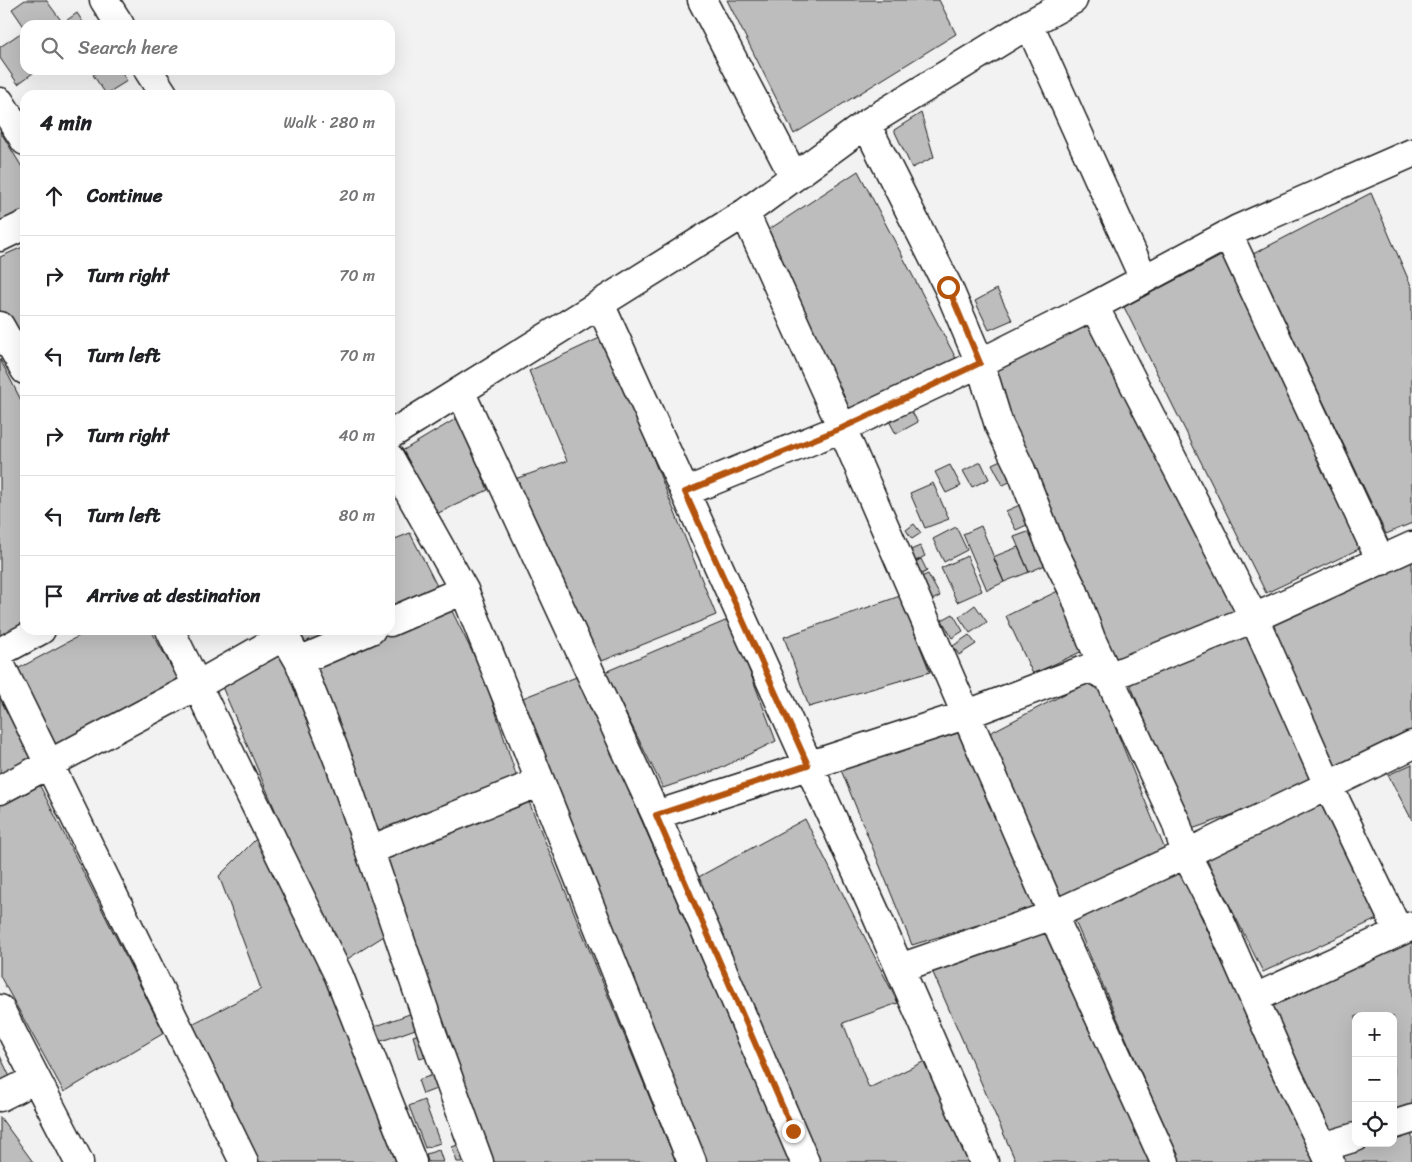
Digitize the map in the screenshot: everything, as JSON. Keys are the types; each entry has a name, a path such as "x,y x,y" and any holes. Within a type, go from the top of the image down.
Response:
{"street":[{"path":"104,0 117,20"},
{"path":"702,0 794,177"},
{"path":"395,427 460,391 745,213 866,124 1029,24 1073,0"},
{"path":"1029,24 1144,279"},
{"path":"151,75 161,90"},
{"path":"0,102 20,133"},
{"path":"866,124 948,287 980,363 999,425 1021,470 1050,544 1074,592 1091,639 1176,822 1186,854 1217,914 1326,1155 1352,1139"},
{"path":"685,492 842,428 980,363 1094,306 1228,234 1412,153"},
{"path":"745,213 842,428 1052,915 1165,1162"},
{"path":"0,236 20,227"},
{"path":"1228,234 1381,560"},
{"path":"600,304 900,968 984,1162"},
{"path":"1094,306 1254,618 1328,785 1406,929 1255,998"},
{"path":"0,326 20,361"},
{"path":"460,391 656,815 804,1162"},
{"path":"395,467 464,590 692,1162"},
{"path":"656,815 965,715 1089,668 1109,677 1254,618 1412,546"},
{"path":"395,620 464,590"},
{"path":"0,652 32,635"},
{"path":"173,635 339,976 412,1162"},
{"path":"0,790 198,685 280,635"},
{"path":"284,635 299,661 341,766 432,1033 479,1162"},
{"path":"299,661 359,635"},
{"path":"0,664 244,1162"},
{"path":"900,968 1052,915 1186,854 1412,745"},
{"path":"370,850 540,782"},
{"path":"0,1009 79,1162"},
{"path":"0,1097 36,1079"},
{"path":"1397,1124 1412,1119"}],"building":[{"path":"25,0 46,0 61,20 20,21 12,9"},
{"path":"727,0 939,0 956,34 794,134"},
{"path":"77,13 82,20 67,20"},
{"path":"20,33 20,75 30,75 18,84 0,58 0,47"},
{"path":"93,75 123,75 127,81 112,90 103,90"},
{"path":"921,113 934,157 912,168 894,130"},
{"path":"0,131 20,164 20,225 0,234"},
{"path":"858,171 961,368 844,426 762,234"},
{"path":"1371,193 1412,288 1412,523 1386,534 1253,254"},
{"path":"20,248 20,345 0,311 0,257"},
{"path":"1223,255 1363,547 1266,593 1124,307"},
{"path":"997,289 1012,320 989,330 975,301"},
{"path":"1096,320 1239,614 1117,667 988,371"},
{"path":"604,336 716,615 597,663 512,480 567,461 529,371"},
{"path":"0,359 20,398 20,633 5,643 0,634"},
{"path":"907,404 918,422 896,434 886,415"},
{"path":"459,417 488,490 434,515 402,451"},
{"path":"1003,459 1014,480 1003,485 992,464"},
{"path":"981,462 989,479 972,487 963,471"},
{"path":"950,465 961,486 946,493 935,472"},
{"path":"933,483 949,519 925,528 910,493"},
{"path":"1022,504 1031,523 1016,530 1006,511"},
{"path":"914,524 921,533 912,539 906,530"},
{"path":"981,526 1004,582 987,590 963,534"},
{"path":"956,527 967,550 944,562 933,539"},
{"path":"1036,529 1050,563 1029,572 1014,537"},
{"path":"410,533 439,590 395,611 395,539"},
{"path":"920,546 925,556 912,563 906,552"},
{"path":"1018,547 1029,572 1004,582 993,557"},
{"path":"967,556 982,591 957,602 941,568"},
{"path":"921,559 927,571 917,577 910,565"},
{"path":"1412,562 1412,733 1328,772 1267,624"},
{"path":"928,574 940,596 930,601 917,579"},
{"path":"1060,590 1089,648 1033,674 1006,616"},
{"path":"900,596 930,672 809,707 784,637"},
{"path":"447,601 484,676 518,781 378,839 314,668 380,635 395,635 395,627"},
{"path":"975,605 987,622 970,633 959,617"},
{"path":"953,614 963,631 952,638 942,620"},
{"path":"730,619 776,741 719,769 663,788 605,672"},
{"path":"1248,631 1317,785 1189,830 1129,681"},
{"path":"81,635 154,635 183,688 49,755 10,673"},
{"path":"291,635 341,635 300,653"},
{"path":"969,635 976,644 959,655 953,646"},
{"path":"281,646 392,931 341,963 220,682"},
{"path":"579,676 752,1075 768,1103 793,1162 704,1162 515,701"},
{"path":"1095,678 1166,852 1055,905 984,736"},
{"path":"0,696 32,758 0,775"},
{"path":"958,733 1037,907 912,945 841,770"},
{"path":"1412,764 1412,820 1388,775"},
{"path":"38,782 164,1033 64,1092 0,976 0,804"},
{"path":"529,802 676,1162 485,1162 384,854"},
{"path":"1321,804 1379,918 1263,972 1206,858"},
{"path":"805,819 898,1003 843,1023 869,1088 925,1061 969,1162 815,1162 693,880"},
{"path":"257,838 333,984 405,1162 257,1162 192,1024 261,989 219,876"},
{"path":"1179,869 1315,1162 1180,1162 1074,919"},
{"path":"1044,927 1151,1162 1016,1162 930,966"},
{"path":"1412,940 1412,1107 1397,1112 1397,1012 1352,1012 1352,1126 1324,1135 1269,1000"},
{"path":"415,1012 421,1027 376,1043 371,1028"},
{"path":"426,1032 434,1054 420,1059 413,1036"},
{"path":"0,1056 11,1079 0,1084"},
{"path":"439,1073 444,1086 423,1094 418,1080"},
{"path":"424,1100 440,1143 425,1148 409,1106"},
{"path":"0,1117 33,1162 0,1162"},
{"path":"1412,1132 1412,1162 1340,1162 1338,1157 1367,1147 1397,1147 1397,1137"},
{"path":"466,1142 473,1162 457,1162 452,1147"},
{"path":"439,1150 443,1162 428,1162 426,1154"}],"route":[{"path":"793,1131 656,815 808,765 685,492 842,428 980,363 948,287"}]}
